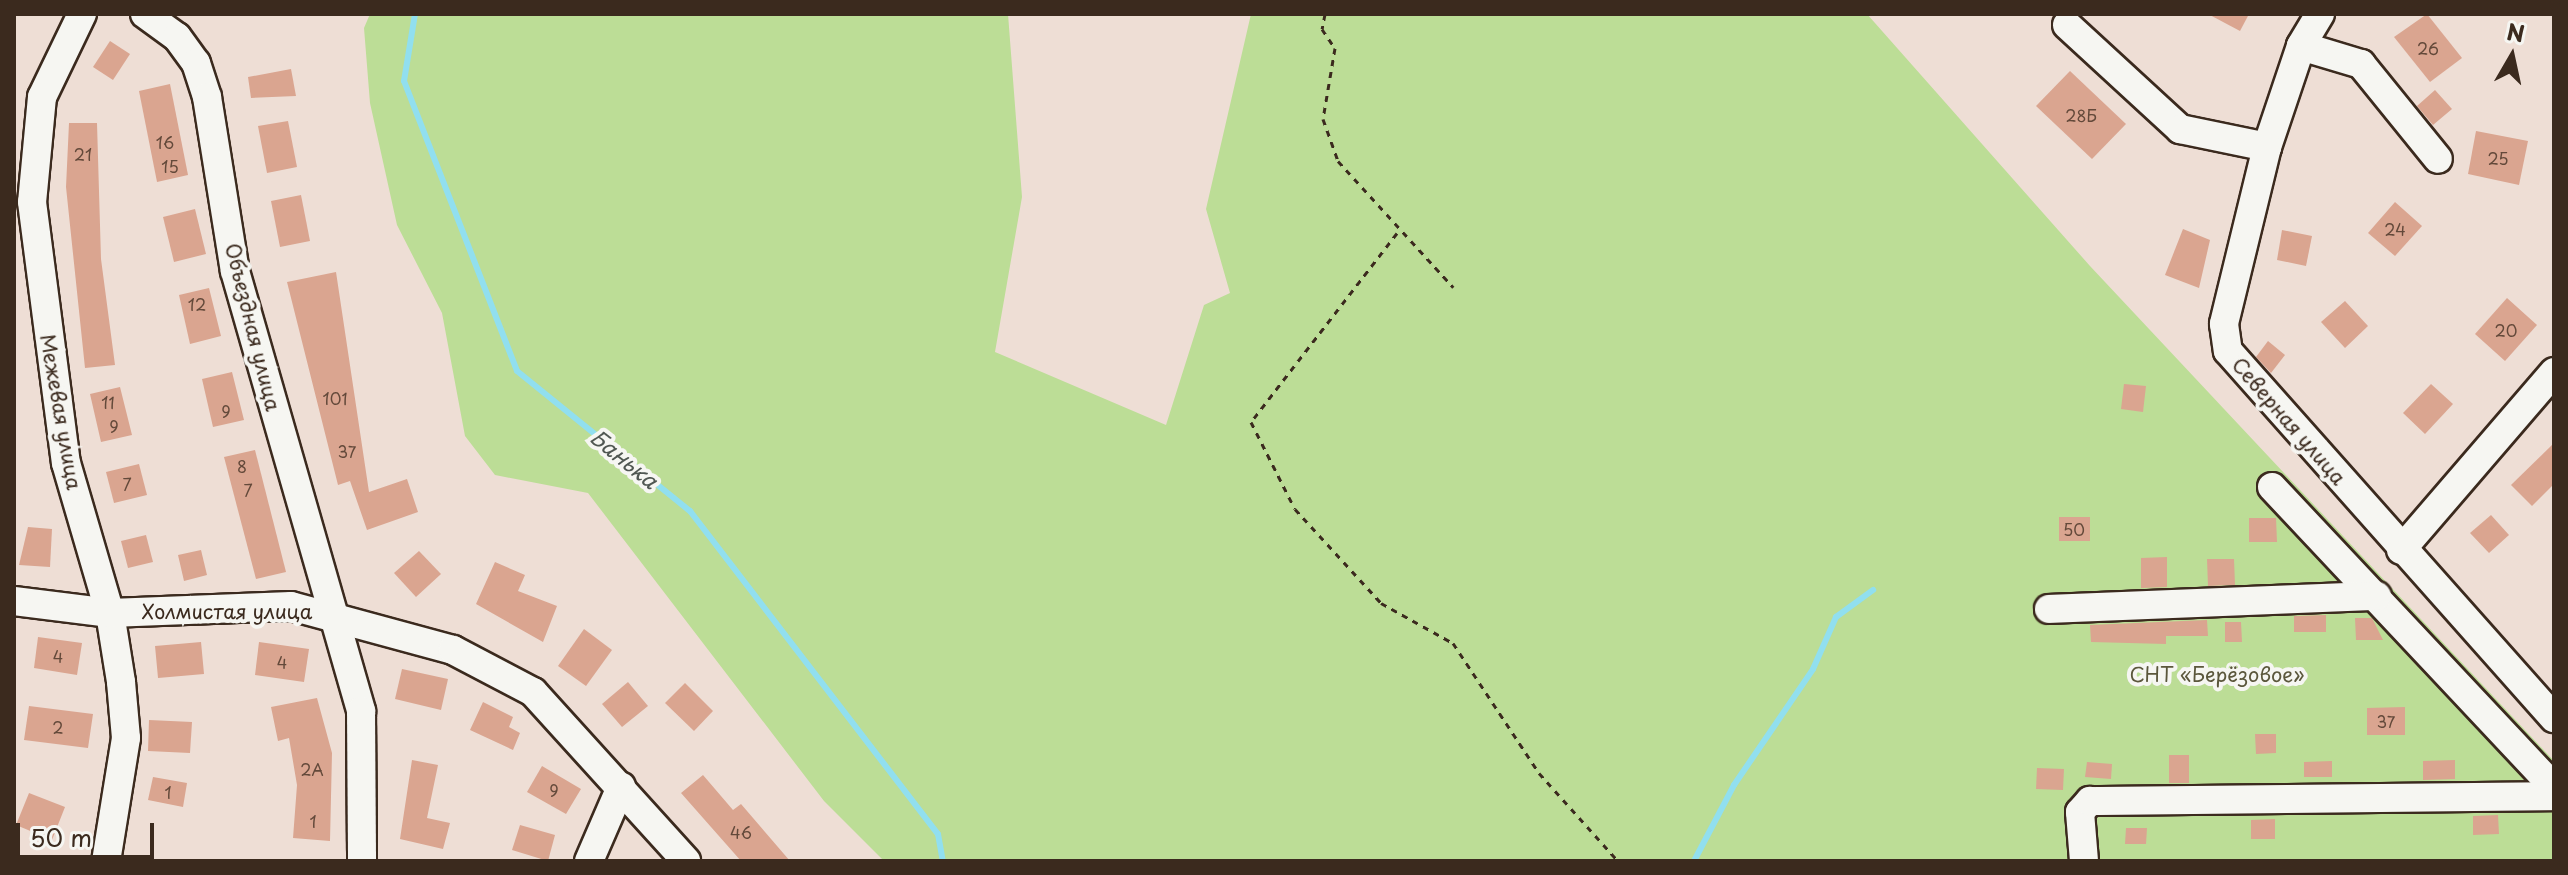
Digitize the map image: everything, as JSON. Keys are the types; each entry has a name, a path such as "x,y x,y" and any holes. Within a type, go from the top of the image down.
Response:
{"street":[{"name":"Межевая улица","path":"82,14 42,97 32,202 66,463 110,613 126,738 106,861"},
{"name":"Объездная улица","path":"145,14 177,37 207,97 235,271 329,611 361,711 362,861"},
{"name":"Северная улица","path":"2320,14 2301,46 2267,147 2224,324 2228,351 2401,550 2554,718"},
{"path":"2067,25 2180,129 2267,147"},
{"path":"2301,46 2361,64 2438,159"},
{"path":"2401,550 2554,372"},
{"path":"2272,487 2554,787"},
{"path":"2049,609 2377,596"},
{"name":"Холмистая улица","path":"14,601 110,613 329,611 453,650 533,692 686,861"},
{"path":"589,861 621,787"},
{"path":"2084,861 2080,812 2090,801 2554,796"}],"path":[{"path":"1325,14 1322,29 1335,48 1323,119 1338,161 1397,233 1453,287"},
{"path":"1397,233 1251,422 1295,509 1381,603 1453,643 1539,773 1618,861"}],"green space":[{"name":"СНТ «Берёзовое»","path":"370,14 1008,14 1022,197 995,352 1166,425 1204,305 1230,293 1206,209 1251,14 1867,14 2090,266 2554,761 2554,861 884,861 824,801 588,493 495,475 465,436 442,313 397,225 370,103 364,28"}],"building":[{"path":"2208,14 2249,14 2240,31"},
{"path":"2427,14 2462,58 2430,82 2394,37"},
{"path":"110,41 130,54 113,80 93,67"},
{"path":"291,69 296,96 251,98 248,77"},
{"path":"2070,71 2126,124 2092,159 2036,106"},
{"path":"170,84 188,175 157,182 139,91"},
{"path":"2435,90 2452,109 2433,125 2417,106"},
{"path":"288,121 297,167 267,173 258,126"},
{"path":"69,123 97,123 101,259 115,365 85,368 66,187"},
{"path":"2476,131 2528,141 2519,185 2468,174"},
{"path":"301,195 310,241 280,247 271,201"},
{"path":"2395,202 2422,226 2395,256 2368,233"},
{"path":"195,209 206,254 174,262 163,217"},
{"path":"2183,229 2210,240 2199,288 2165,275"},
{"path":"2282,230 2312,236 2306,266 2277,260"},
{"path":"336,272 369,492 407,479 418,512 367,530 350,481 338,485 287,282"},
{"path":"209,288 221,336 190,344 179,295"},
{"path":"2507,298 2537,325 2505,361 2475,334"},
{"path":"2345,301 2368,326 2345,348 2321,322"},
{"path":"2268,341 2285,355 2271,373 2256,357"},
{"path":"232,372 244,420 213,427 202,379"},
{"path":"2124,384 2146,386 2143,412 2121,409"},
{"path":"2431,384 2453,404 2425,434 2403,413"},
{"path":"120,387 132,435 101,442 90,394"},
{"path":"2554,443 2554,484 2532,506 2511,485"},
{"path":"255,450 286,572 256,579 224,457"},
{"path":"139,464 147,495 114,503 106,472"},
{"path":"2491,515 2509,535 2489,553 2470,533"},
{"path":"2059,517 2090,517 2090,541 2059,541"},
{"path":"2249,518 2276,518 2277,542 2249,542"},
{"path":"28,527 52,529 50,567 19,565"},
{"path":"146,535 153,562 128,568 121,541"},
{"path":"201,550 207,575 184,581 178,555"},
{"path":"419,551 441,574 416,597 394,573"},
{"path":"2167,557 2167,587 2141,588 2141,558"},
{"path":"2207,559 2234,559 2235,585 2208,586"},
{"path":"495,562 525,575 518,591 557,606 543,642 476,604"},
{"path":"2326,615 2326,632 2294,632 2294,616"},
{"path":"2355,618 2372,618 2383,640 2356,640"},
{"path":"2207,620 2208,636 2166,636 2166,644 2091,642 2090,625"},
{"path":"2225,622 2241,622 2242,642 2225,642"},
{"path":"584,629 612,650 586,686 558,666"},
{"path":"38,637 82,643 77,675 34,668"},
{"path":"201,642 204,674 158,678 155,646"},
{"path":"259,642 309,649 304,682 255,675"},
{"path":"402,669 448,679 441,710 395,699"},
{"path":"628,682 648,706 622,727 602,704"},
{"path":"685,683 713,711 694,731 665,703"},
{"path":"317,698 332,753 330,841 293,838 297,785 289,738 278,741 271,707"},
{"path":"483,702 513,717 509,727 520,733 513,750 470,730"},
{"path":"29,706 93,714 88,748 24,740"},
{"path":"2405,707 2405,735 2367,735 2367,708"},
{"path":"149,720 192,722 190,753 148,751"},
{"path":"2255,734 2276,734 2276,753 2256,754"},
{"path":"2169,755 2189,755 2189,783 2169,783"},
{"path":"412,760 438,765 427,818 450,823 443,849 400,839"},
{"path":"2455,760 2455,779 2423,780 2423,761"},
{"path":"2332,761 2332,777 2304,777 2304,762"},
{"path":"2087,762 2112,764 2111,779 2085,777"},
{"path":"542,766 581,789 566,814 527,792"},
{"path":"2037,768 2064,769 2063,790 2036,789"},
{"path":"703,775 733,810 741,804 790,861 741,861 681,793"},
{"path":"153,777 187,783 183,807 148,800"},
{"path":"29,793 65,807 52,840 16,825"},
{"path":"2498,815 2499,834 2473,835 2473,816"},
{"path":"2275,819 2275,839 2251,839 2251,820"},
{"path":"520,825 555,835 548,861 512,850"},
{"path":"2126,828 2147,828 2146,844 2125,844"}],"waterway":[{"name":"Банька","path":"415,14 404,81 517,371 690,511 938,834 943,861"},
{"path":"1694,861 1734,785 1813,669 1836,617 1873,590"}]}
